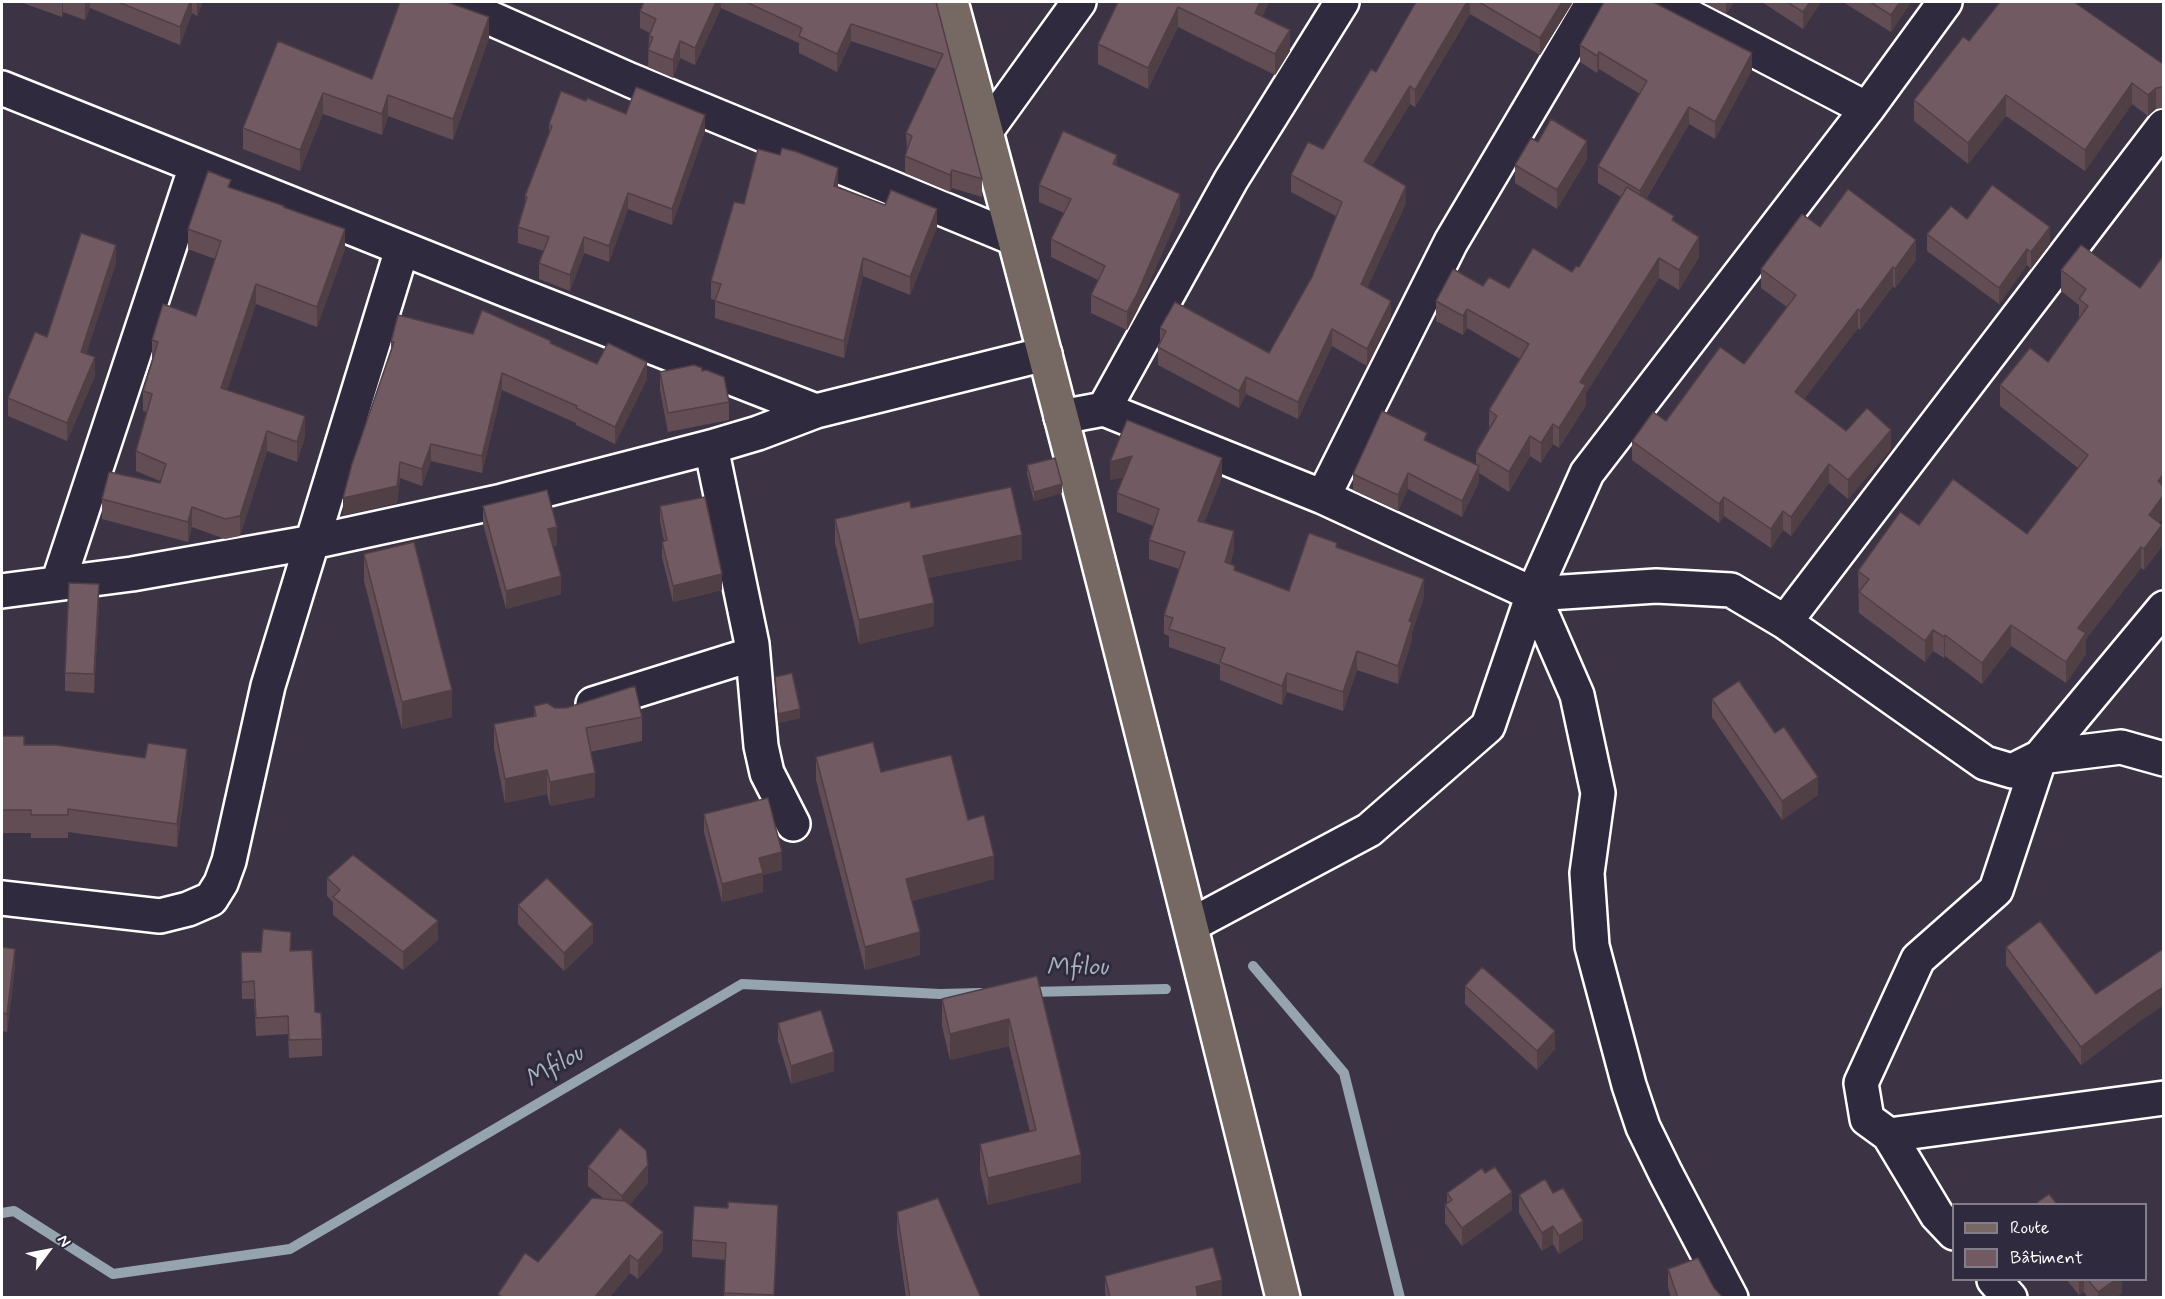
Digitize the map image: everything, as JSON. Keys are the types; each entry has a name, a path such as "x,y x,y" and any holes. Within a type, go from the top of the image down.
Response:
{"main road":[{"path":"951,2 1045,354 1191,925 1283,1298"}],"street":[{"path":"453,2 630,80 1013,238"},
{"path":"986,131 1079,2"},
{"path":"1104,409 1231,180 1342,2"},
{"path":"1323,497 1450,242 1593,2"},
{"path":"1662,2 1867,109"},
{"path":"1191,925 1369,830 1488,726 1533,594 1587,473 1867,109 1945,2"},
{"path":"2,88 402,249 816,411"},
{"path":"1785,622 2163,126"},
{"path":"58,583 196,166"},
{"path":"2,898 159,916 188,909 211,899 221,883 229,861 268,686 402,249"},
{"path":"2,591 132,574 314,542 502,501 711,447 758,433 816,411 1045,354"},
{"path":"1061,417 1104,409 1323,497 1533,594 1656,585 1731,590 1785,622 1986,763 2012,771 2040,757 2121,747 2163,759"},
{"path":"711,447 753,654 761,746 767,773 793,824"},
{"path":"1533,594 1577,695 1598,793 1587,873 1592,946 1629,1085 1643,1127 1731,1298"},
{"path":"1952,1232 1937,1215 1889,1135 1867,1119 1861,1083 1918,959 1996,890 2040,757 2163,608"},
{"path":"560,714 753,654"},
{"path":"1889,1135 2163,1098"},
{"path":"1995,1281 2010,1298"}],"building":[{"path":"118,2 190,2 180,27"},
{"path":"400,2 447,2 489,17 453,119 388,95 382,114 323,93 300,150 243,128 278,41 372,79"},
{"path":"644,2 716,2 695,48 680,41 673,60 648,50 653,37 649,36 656,19 640,11"},
{"path":"746,2 936,2 982,179 952,170 950,175 905,156 912,136 906,133 943,54 851,24 837,54 799,36 802,28"},
{"path":"1118,2 1260,2 1255,13 1290,30 1275,54 1178,7 1148,68 1098,44"},
{"path":"1416,2 1467,2 1415,90 1410,86 1364,161 1406,186 1361,284 1391,301 1367,349 1332,329 1298,402 1246,377 1239,391 1158,347 1166,331 1160,328 1175,302 1269,353 1312,277 1342,202 1291,175 1308,142 1323,149 1371,69 1376,72"},
{"path":"1479,2 1562,2 1540,38"},
{"path":"1604,2 1653,2 1752,53 1715,122 1689,107 1640,191 1598,166 1647,81 1599,52 1597,56 1580,45"},
{"path":"1787,2 1810,2 1803,12"},
{"path":"1870,2 1900,2 1891,15"},
{"path":"2000,2 2074,2 2163,64 2163,87 2156,88 2148,95 2132,83 2085,150 2006,95 1968,143 1914,100 1963,37 1969,41"},
{"path":"636,87 705,115 672,209 628,193 609,246 584,237 570,275 539,263 549,237 518,227 527,197 525,196 552,126 549,124 561,91 586,101 587,98 626,114"},
{"path":"1551,119 1587,141 1557,190 1515,165 1531,138 1538,142"},
{"path":"1063,131 1117,155 1113,164 1180,194 1127,312 1091,295 1105,266 1051,239 1071,199 1039,185"},
{"path":"782,148 838,168 834,186 885,205 891,190 937,209 910,277 863,258 844,341 715,301 721,284 711,281 734,202 744,204 758,149 780,155"},
{"path":"208,171 231,180 228,187 345,229 317,307 256,284 221,388 305,416 297,442 267,431 240,516 225,519 192,507 188,522 102,499 109,472 160,483 166,464 136,451 152,394 143,391 158,342 152,340 163,304 196,316 221,241 188,229"},
{"path":"1992,185 2050,227 2031,252 2027,249 1999,288 1927,234 1951,206 1967,219"},
{"path":"1627,187 1674,216 1672,220 1699,237 1679,270 1659,258 1580,382 1586,385 1559,428 1553,424 1541,443 1530,436 1509,472 1476,452 1497,416 1489,410 1529,344 1467,309 1463,316 1436,301 1453,269 1483,286 1489,277 1509,288 1533,248 1572,272 1576,266 1579,267"},
{"path":"1848,189 1916,240 1860,311 1858,309 1795,392 1846,431 1867,408 1891,430 1848,480 1829,464 1791,517 1783,511 1771,529 1724,497 1719,504 1632,441 1653,412 1666,421 1720,347 1744,364 1796,295 1761,269 1802,214 1820,227"},
{"path":"81,233 116,245 81,352 95,357 67,423 8,398 35,332 47,337"},
{"path":"2081,245 2140,288 2163,256 2163,475 2158,481 2163,486 2163,496 2149,515 2162,525 2144,549 2141,547 2078,628 2086,633 2066,662 2011,625 1982,663 1945,635 1944,637 1933,630 1925,641 1899,622 1859,592 1869,579 1858,571 1900,512 1919,525 1953,479 2027,534 2088,455 2000,385 2030,348 2048,362 2088,306 2079,299 2086,289 2061,270"},
{"path":"482,310 597,364 608,343 647,362 615,427 576,408 577,406 502,373 482,456 431,444 422,469 400,462 397,486 343,498 352,464 394,342 391,342 398,315 473,334"},
{"path":"694,365 702,368 702,371 706,370 724,377 729,402 668,413 660,372"},
{"path":"1382,411 1427,433 1424,440 1479,466 1462,501 1408,473 1398,495 1353,474"},
{"path":"1127,420 1222,458 1198,521 1234,531 1225,562 1235,566 1234,570 1289,591 1309,533 1337,543 1336,547 1424,579 1409,621 1412,622 1398,666 1357,651 1343,692 1287,673 1282,686 1220,662 1225,648 1169,629 1173,618 1164,615 1185,552 1149,540 1159,509 1117,493 1132,456 1110,462"},
{"path":"1055,458 1062,484 1034,492 1027,465"},
{"path":"1011,487 1022,535 923,556 934,603 859,620 835,519 910,501 911,508"},
{"path":"547,490 557,527 548,529 561,576 506,591 483,506"},
{"path":"705,497 722,574 673,586 662,542 667,540 660,506"},
{"path":"414,542 452,690 402,702 364,554"},
{"path":"69,583 99,584 94,674 65,673"},
{"path":"792,673 800,709 778,714 775,677"},
{"path":"1739,681 1775,733 1784,727 1818,777 1782,801 1712,699"},
{"path":"635,686 642,717 586,728 595,773 550,782 547,770 505,779 494,724 536,716 534,706 547,703 555,708 566,708"},
{"path":"2,736 24,736 24,745 56,745 145,758 148,743 187,749 177,824 68,809 68,815 31,815 31,810 2,810"},
{"path":"873,742 881,772 951,755 968,820 984,815 994,856 906,879 920,932 865,947 816,757"},
{"path":"768,798 782,852 759,858 763,873 722,884 704,814"},
{"path":"353,855 438,921 403,952 333,897 340,890 327,878"},
{"path":"547,878 593,924 564,953 518,905"},
{"path":"2040,921 2096,994 2163,949 2163,987 2081,1047 2006,947"},
{"path":"263,929 291,932 290,951 312,950 315,1012 321,1013 322,1039 289,1040 288,1016 256,1018 254,981 242,982 241,952 261,952"},
{"path":"2,947 15,949 7,1014 2,1013"},
{"path":"1482,967 1555,1031 1537,1051 1465,986"},
{"path":"1037,976 1081,1155 988,1178 980,1144 1036,1130 1009,1019 950,1034 942,999"},
{"path":"821,1010 834,1052 791,1066 778,1023"},
{"path":"620,1128 646,1150 648,1165 622,1196 588,1167"},
{"path":"1495,1167 1512,1192 1462,1228 1445,1205 1452,1200 1447,1193 1482,1168 1485,1173"},
{"path":"1545,1179 1553,1193 1563,1188 1583,1221 1559,1236 1553,1226 1542,1233 1519,1195"},
{"path":"2049,1194 2056,1203 2036,1203"},
{"path":"592,1198 625,1201 663,1232 638,1261 630,1255 594,1298 503,1298 498,1294 525,1253 538,1262"},
{"path":"938,1198 981,1298 910,1298 897,1212"},
{"path":"728,1202 778,1205 774,1295 724,1293 726,1243 692,1240 694,1206 728,1208"},
{"path":"1213,1247 1222,1280 1196,1287 1198,1298 1110,1298 1105,1276"},
{"path":"1698,1258 1714,1288 1723,1298 1678,1298 1668,1269"},
{"path":"2089,1281 2114,1281 2098,1292"}],"waterway":[{"name":"Mfilou","path":"1253,966 1344,1073 1400,1298"},
{"name":"Mfilou","path":"2,1213 14,1211 113,1274 290,1249 742,984 940,994 980,993"},
{"name":"Mfilou","path":"1029,992 1166,989"}]}
